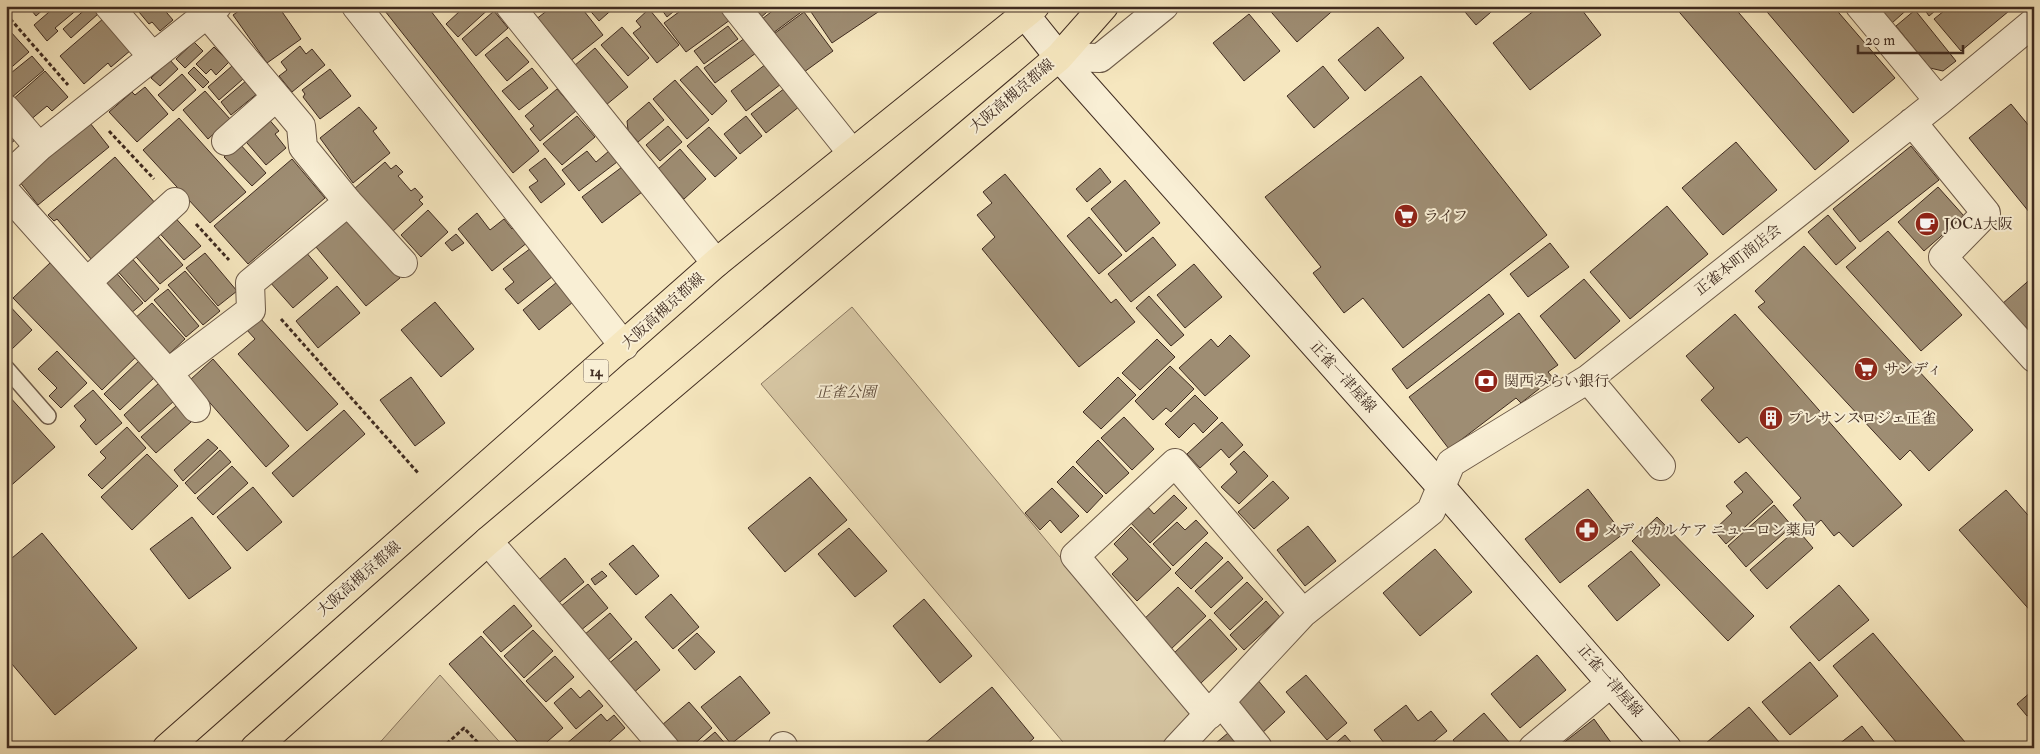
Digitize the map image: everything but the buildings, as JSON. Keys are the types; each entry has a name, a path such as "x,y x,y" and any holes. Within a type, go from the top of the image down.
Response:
{"main road":[{"name":"大阪高槻京都線","path":"260,746 488,541 1058,57 1104,6"},
{"name":"大阪高槻京都線","path":"166,745 624,346 716,263 852,154 1025,9"}],"street":[{"path":"109,6 152,56"},
{"path":"356,6 624,346"},
{"path":"735,6 852,154"},
{"path":"1058,57 1100,58 1164,6"},
{"path":"1860,6 1939,101"},
{"name":"正雀一津屋線","path":"1025,9 1058,57 1442,488 1668,748"},
{"path":"6,178 39,147 212,10 275,98 301,126 303,147 348,202 403,263"},
{"path":"521,10 716,263"},
{"name":"正雀本町商店会","path":"1177,748 1303,613 1431,511 1451,463 1588,379 1939,101 2034,22"},
{"path":"226,141 275,98"},
{"path":"6,109 39,147"},
{"path":"1912,122 1986,213 1943,257 2034,358"},
{"path":"6,192 168,373 196,408"},
{"path":"87,282 175,202"},
{"path":"168,373 251,310 250,283 348,202"},
{"path":"1588,379 1661,466"},
{"path":"1258,748 1215,708 1075,556 1175,462 1303,613"},
{"path":"488,541 665,748"},
{"path":"1533,748 1611,683"}],"lane":[{"path":"6,368 48,416"}],"path":[{"path":"6,14 88,108"},
{"path":"442,748 464,728 482,748"}],"green space":[{"name":"正雀公園","path":"852,307 1194,718 1163,748 1068,748 761,384"},
{"path":"440,675 505,748 375,748"}],"place":[{"name":"ライフ","path":"1406,216"},
{"name":"JOCA大阪","path":"1927,224"},
{"name":"サンディ","path":"1866,369"},
{"name":"関西みらい銀行","path":"1486,381"},
{"name":"プレサンスロジェ正雀","path":"1771,418"},
{"name":"メディカルケア ニューロン薬局","path":"1587,530"}]}
